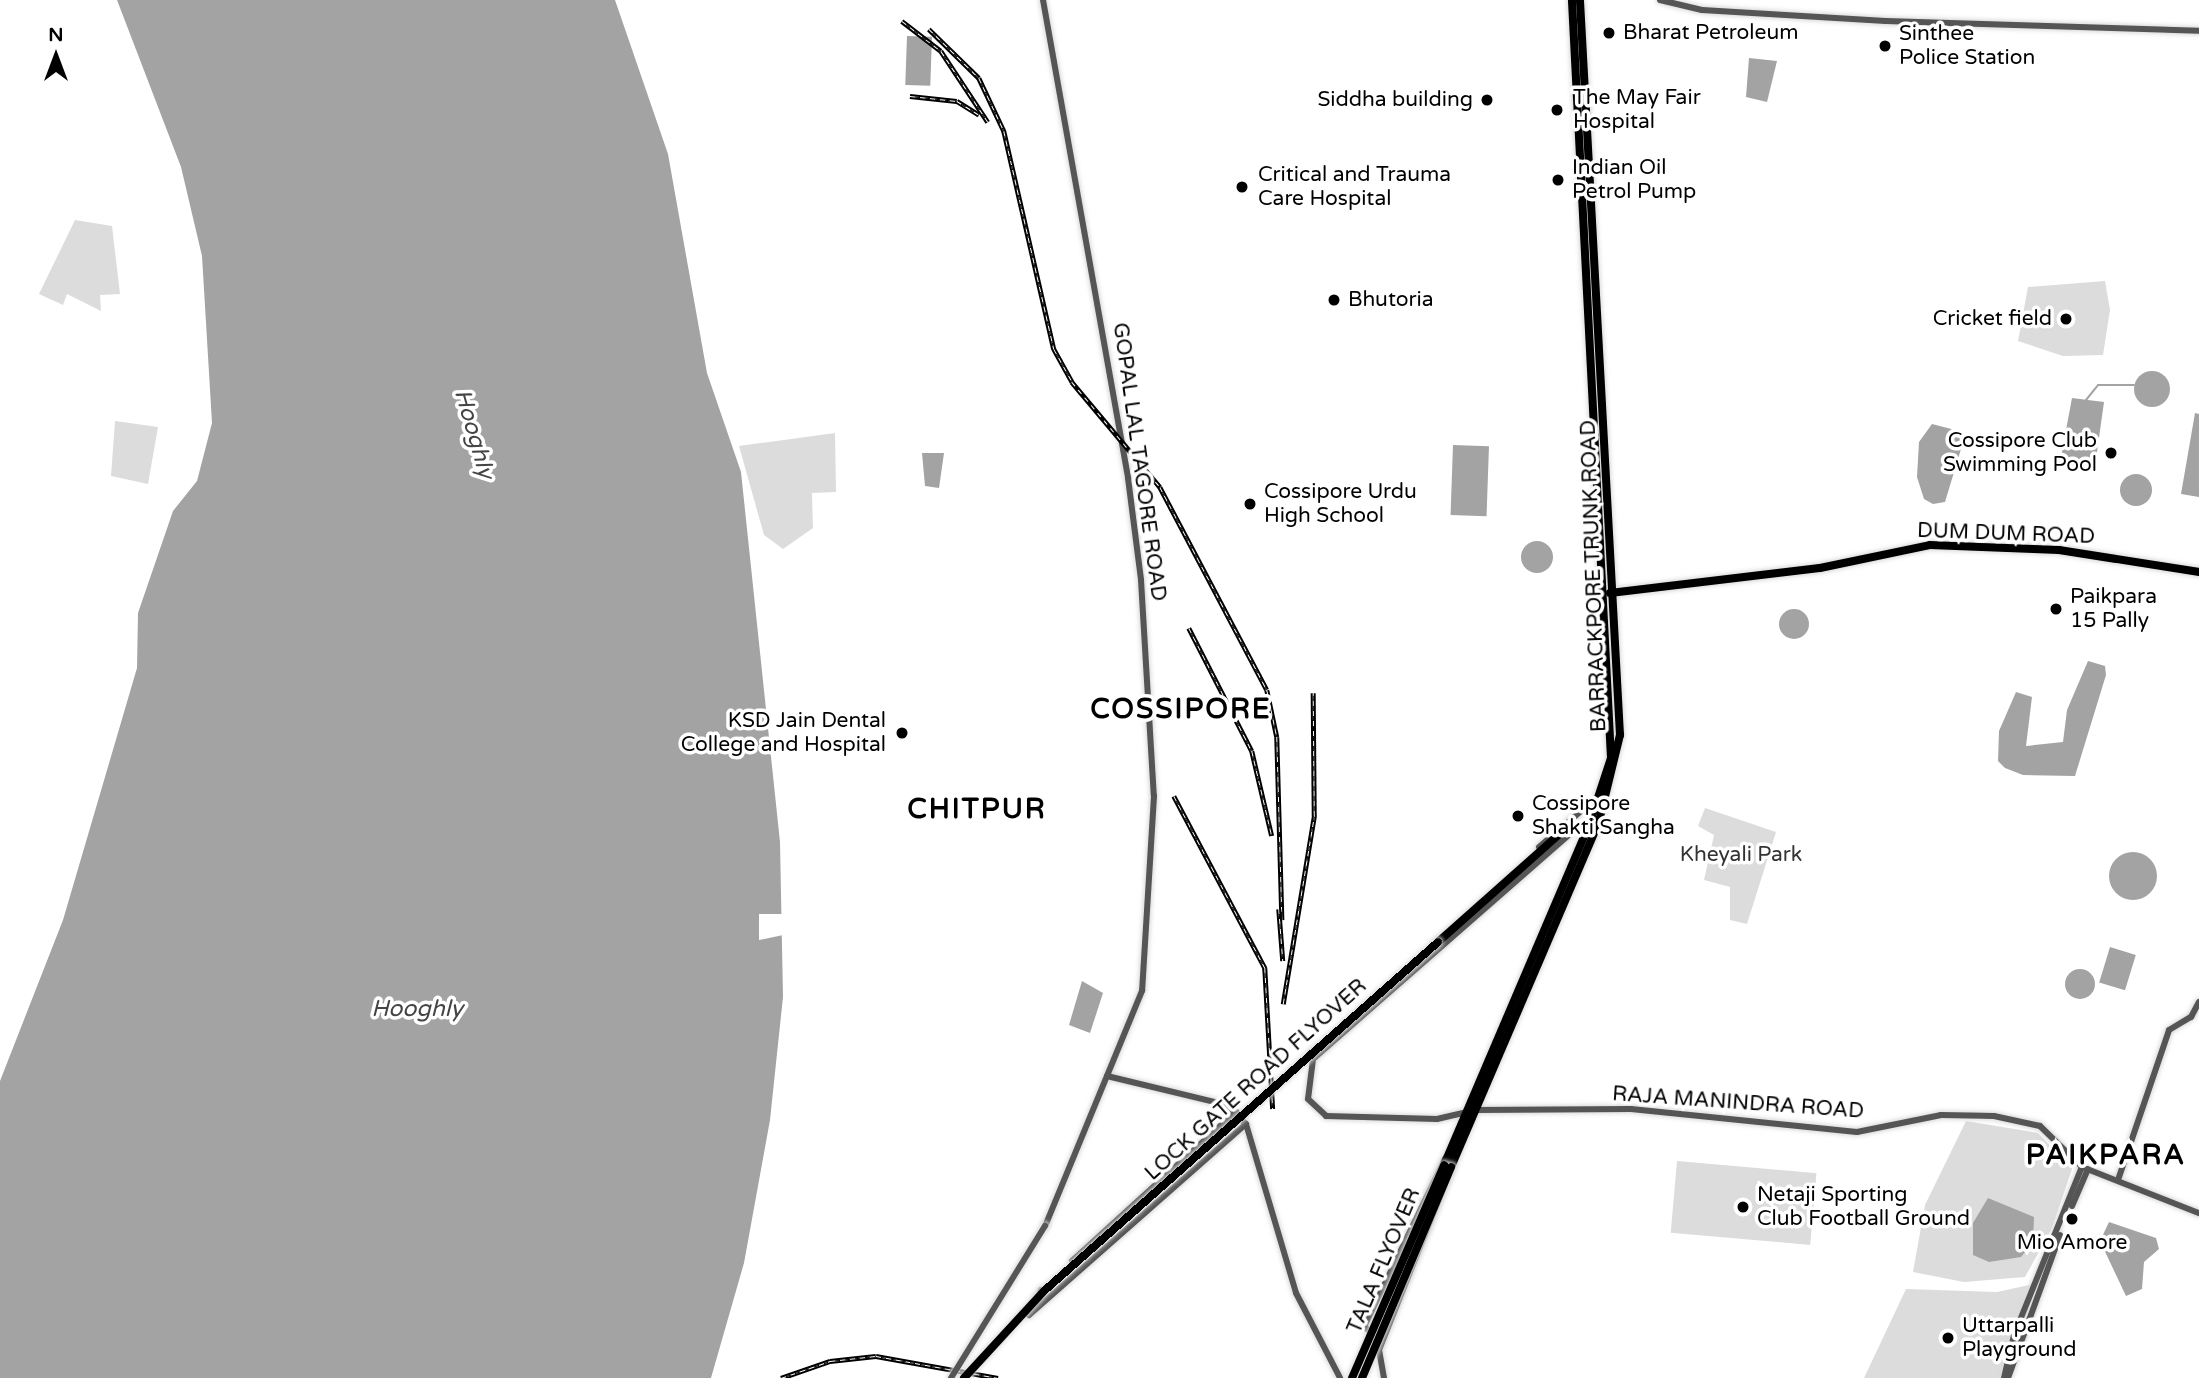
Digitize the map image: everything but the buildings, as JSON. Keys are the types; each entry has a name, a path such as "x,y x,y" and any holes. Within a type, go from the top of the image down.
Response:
{"main road":[{"name":"BARRACKPORE TRUNK ROAD","path":"1572,0 1593,404 1614,728 1601,805"},
{"name":"BARRACKPORE TRUNK ROAD","path":"1449,1163 1464,1113 1591,822 1601,805 1622,709 1580,0"},
{"path":"1593,404 1605,404"},
{"name":"DUM DUM ROAD","path":"1604,594 1820,568 1930,545 2059,550 2199,572"},
{"name":"BARRACKPORE TRUNK ROAD","path":"1449,1163 1476,1110 1591,822"},
{"name":"LOCK GATE ROAD FLYOVER","path":"964,1378 1044,1291 1569,827 1591,822"},
{"name":"TALA FLYOVER","path":"1352,1378 1449,1163"},
{"name":"TALA FLYOVER","path":"1362,1378 1449,1163"}],"street":[{"name":"GOPAL LAL TAGORE ROAD","path":"951,1378 1045,1226 1107,1076 1126,1040 1148,960 1154,796 1141,580 1081,185 1043,0"},
{"path":"1660,0 1702,10 1886,21 2199,31"},
{"name":"RAJA MANINDRA ROAD","path":"1601,805 1573,816 1315,1046 1308,1099 1326,1116 1437,1119 1476,1110 1679,1112 1857,1132 1941,1115 1994,1116 2040,1126 2085,1168 2199,1213"},
{"path":"1312,1059 1591,822"},
{"path":"2118,1180 2169,1030 2191,1017 2199,1002"},
{"path":"1107,1076 1236,1112 1246,1124 1296,1293 1340,1378"},
{"path":"1236,1112 1032,1297 1029,1315 1246,1124"},
{"path":"1384,1338 1364,1327 1449,1163 1455,1170 1384,1338 1379,1363 1384,1378"},
{"path":"2006,1378 2014,1335 2085,1168"}],"green space":[{"path":"75,220 112,226 120,294 100,295 101,311 67,294 63,305 39,294"},
{"name":"Cricket field","path":"2105,281 2110,310 2103,355 2063,356 2018,341 2028,287"},
{"path":"115,421 158,427 148,484 111,476"},
{"path":"835,433 836,492 812,493 813,528 783,549 764,535 739,446"},
{"name":"Kheyali Park","path":"1705,808 1776,832 1747,924 1730,920 1730,887 1704,880 1714,835 1698,826"},
{"path":"1966,1121 2038,1133 2072,1169 2052,1228 2025,1277 1964,1282 1913,1272 1925,1205"},
{"name":"Netaji Sporting Club Football Ground","path":"1677,1161 1816,1173 1810,1245 1671,1233"},
{"name":"Uttarpalli Playground","path":"2034,1284 2020,1313 2004,1378 1864,1378 1906,1289 1997,1292"}],"water":[{"name":"Hooghly","path":"117,0 615,0 668,154 707,373 741,472 780,842 783,997 770,1120 744,1263 711,1378 0,1378 0,1081 63,920 137,668 138,613 173,511 197,481 212,423 202,256 181,167"},
{"path":"907,36 932,37 930,86 905,85"},
{"path":"1749,58 1777,61 1767,102 1746,97"},
{"path":"2152,371 2164,377 2170,389 2164,401 2152,407 2140,401 2134,389 2140,377"},
{"path":"2072,398 2104,402 2095,466 2061,457"},
{"path":"2195,413 2199,414 2199,497 2181,494"},
{"path":"1932,424 1959,431 1961,449 1945,502 1933,504 1924,499 1917,477 1919,442"},
{"path":"1453,445 1489,446 1487,516 1451,515"},
{"path":"922,453 944,453 939,488 925,486"},
{"path":"2136,474 2147,479 2152,490 2147,501 2136,506 2125,501 2120,490 2125,479"},
{"path":"1537,541 1549,545 1553,557 1549,569 1537,573 1525,569 1521,557 1525,545"},
{"path":"1794,609 1805,613 1809,624 1805,635 1794,639 1783,635 1779,624 1783,613"},
{"path":"2088,661 2105,666 2106,675 2075,776 2023,775 2005,768 1998,761 1999,731 2016,692 2032,697 2026,746 2063,742 2067,710"},
{"path":"2133,852 2150,859 2157,876 2150,893 2133,900 2116,893 2109,876 2116,859"},
{"path":"2110,947 2136,955 2125,990 2099,982"},
{"path":"2080,969 2090,974 2095,984 2090,994 2080,999 2070,994 2065,984 2070,974"},
{"path":"1082,981 1103,993 1090,1033 1069,1025"},
{"path":"1988,1198 2034,1217 2033,1242 2021,1257 1989,1262 1973,1255 1973,1223"},
{"path":"2109,1222 2156,1238 2159,1249 2144,1262 2142,1289 2126,1296 2100,1241"}],"pier":[{"path":"759,914 788,914 788,934 759,940"}],"waterway":[{"path":"2086,400 2098,385 2134,385"}],"railway":[{"path":"902,21 941,51 988,122"},
{"path":"929,29 979,78 1004,131 1054,349 1072,382 1160,487 1267,690 1277,737 1282,920"},
{"path":"910,96 957,101 979,115"},
{"path":"1189,628 1252,751 1272,836"},
{"path":"1283,1004 1314,816 1313,693"},
{"path":"1174,796 1265,968 1273,1109"},
{"path":"1279,909 1283,961"},
{"path":"781,1378 830,1361 876,1356 998,1378"}],"place":[{"name":"Bharat Petroleum","path":"1609,33"},
{"name":"Sinthee Police Station","path":"1885,46"},
{"name":"Siddha building","path":"1487,100"},
{"name":"The May Fair Hospital","path":"1557,110"},
{"name":"Indian Oil Petrol Pump","path":"1558,180"},
{"name":"Critical and Trauma Care Hospital","path":"1242,187"},
{"name":"Bhutoria","path":"1334,300"},
{"name":"Cricket field","path":"2066,319"},
{"name":"Cossipore Club Swimming Pool","path":"2111,453"},
{"name":"Cossipore Urdu High School","path":"1250,504"},
{"name":"Paikpara 15 Pally","path":"2056,609"},
{"name":"KSD Jain Dental College and Hospital","path":"902,733"},
{"name":"Cossipore Shakti Sangha","path":"1518,816"},
{"name":"Netaji Sporting Club Football Ground","path":"1743,1207"},
{"name":"Mio Amore","path":"2072,1219"},
{"name":"Uttarpalli Playground","path":"1948,1338"}],"district":[{"name":"COSSIPORE","path":"1181,709"},
{"name":"CHITPUR","path":"977,809"},
{"name":"PAIKPARA","path":"2106,1155"}]}
